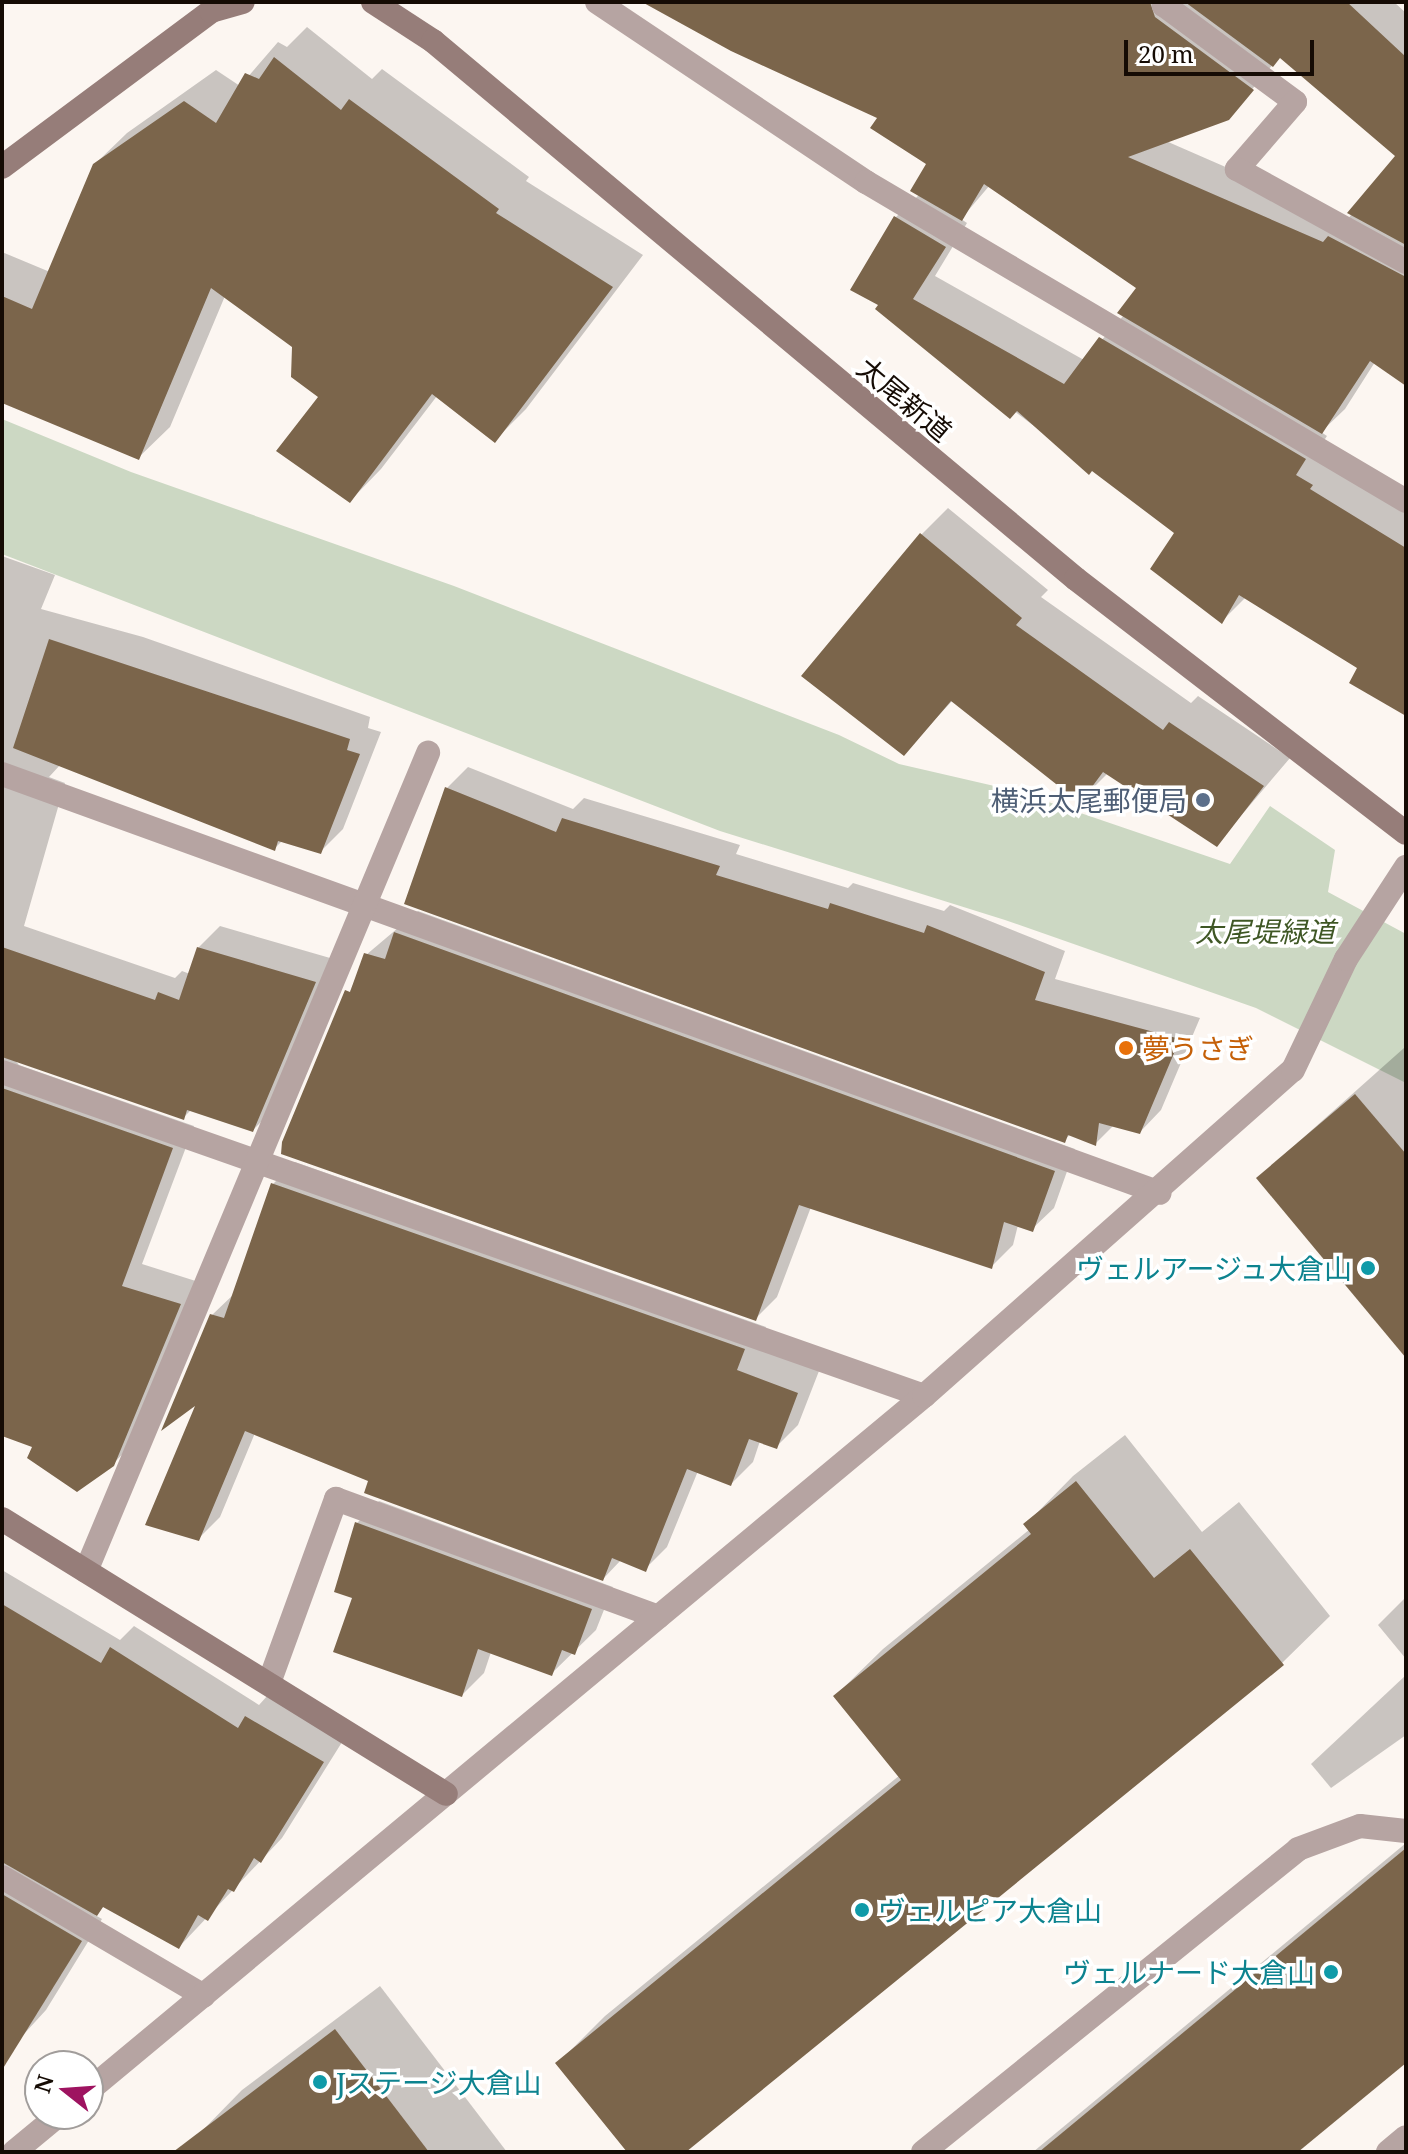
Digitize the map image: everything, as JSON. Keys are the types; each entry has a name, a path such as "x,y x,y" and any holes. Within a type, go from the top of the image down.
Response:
{"street":[{"path":"2,167 211,11 243,2"},
{"name":"太尾新道","path":"373,2 433,41 1076,579 1406,833"},
{"path":"597,2 866,182 1406,501"},
{"path":"1166,2 1164,5 1295,102 1237,169 1406,262"},
{"path":"86,1571 428,753"},
{"path":"2,774 1160,1193"},
{"path":"104,2078 924,1396 1160,1193 1293,1070 1346,959 1406,867"},
{"path":"2,1072 924,1396"},
{"path":"269,1683 336,1499 658,1617"},
{"path":"4,1524 86,1571 446,1794"},
{"path":"923,2152 1298,1849 1360,1826 1406,1831"},
{"path":"2,1877 204,1996"},
{"path":"14,2152 41,2130"},
{"path":"1388,2152 1406,2137"}],"green space":[{"name":"太尾堤緑道","path":"2,419 131,472 454,586 839,735 899,764 1016,791 1230,864 1270,806 1335,850 1328,892 1406,934 1406,1083 1256,1008 1005,920 720,831 2,554"}],"building":[{"path":"642,2 1150,2 1155,17 1254,90 1229,120 1128,157 1323,242 1328,236 1406,277 1406,386 1370,361 1322,434 1117,313 1136,288 984,184 962,221 910,191 926,164 870,128 877,118 731,51"},
{"path":"1185,2 1347,2 1406,57 1406,245 1347,213 1395,156 1280,58 1273,67"},
{"path":"274,57 341,110 349,99 499,209 496,213 613,287 495,443 432,394 350,503 276,451 318,397 291,377 292,347 211,288 139,460 2,403 2,296 32,309 93,164 184,101 216,123 245,73 259,79"},
{"path":"894,216 946,247 913,299 1064,384 1099,337 1306,459 1296,475 1313,485 1310,489 1406,548 1406,716 1349,683 1357,668 1239,595 1222,624 1150,569 1174,533 1092,471 1089,475 1017,411 1010,419 875,309 878,305 850,290"},
{"path":"920,533 1022,618 1016,625 1163,730 1169,722 1264,786 1217,847 1103,772 1080,803 951,701 904,756 801,676"},
{"path":"49,639 350,739 347,750 360,754 321,854 278,841 275,851 13,748"},
{"path":"445,787 556,832 562,818 720,866 716,875 828,909 830,903 924,933 927,925 1045,972 1035,1000 1180,1039 1140,1134 1099,1123 1096,1146 1068,1135 1065,1143 404,904"},
{"path":"394,932 1055,1171 1033,1232 1004,1222 992,1269 799,1205 756,1321 281,1154 282,1142 345,990 350,992 364,953 385,959"},
{"path":"2,947 155,1000 158,992 179,1000 197,947 316,982 253,1132 187,1110 184,1120 2,1057"},
{"path":"2,1088 173,1148 122,1286 181,1304 114,1466 77,1492 27,1458 32,1447 2,1436"},
{"name":"ヴェルアージュ大倉山","path":"1355,1094 1406,1154 1406,1358 1256,1178"},
{"path":"271,1183 745,1349 737,1370 798,1393 777,1449 749,1439 731,1486 687,1469 646,1572 612,1558 603,1581 364,1493 368,1481 245,1431 199,1541 145,1525 195,1406 161,1431 210,1314 224,1318"},
{"name":"ヴェルピア大倉山","path":"1076,1481 1154,1578 1190,1549 1284,1665 686,2152 627,2152 555,2063 901,1780 833,1696 1031,1534 1023,1524"},
{"path":"355,1522 592,1609 575,1655 562,1650 552,1676 478,1649 462,1697 333,1652 352,1598 334,1592"},
{"path":"2,1604 101,1663 110,1647 238,1728 245,1716 324,1762 261,1863 254,1858 234,1892 228,1889 208,1921 198,1915 179,1949 103,1907 97,1916 2,1862"},
{"name":"ヴェルナード大倉山","path":"1406,1848 1406,2063 1298,2152 1039,2152"},
{"path":"2,1894 82,1941 2,2070"},
{"name":"Jステージ大倉山","path":"335,2029 429,2152 173,2152"}],"place":[{"name":"横浜太尾郵便局","path":"1203,800"},
{"name":"夢うさぎ","path":"1126,1048"},
{"name":"ヴェルアージュ大倉山","path":"1368,1268"},
{"name":"ヴェルピア大倉山","path":"862,1910"},
{"name":"ヴェルナード大倉山","path":"1331,1972"},
{"name":"Jステージ大倉山","path":"320,2082"}]}
